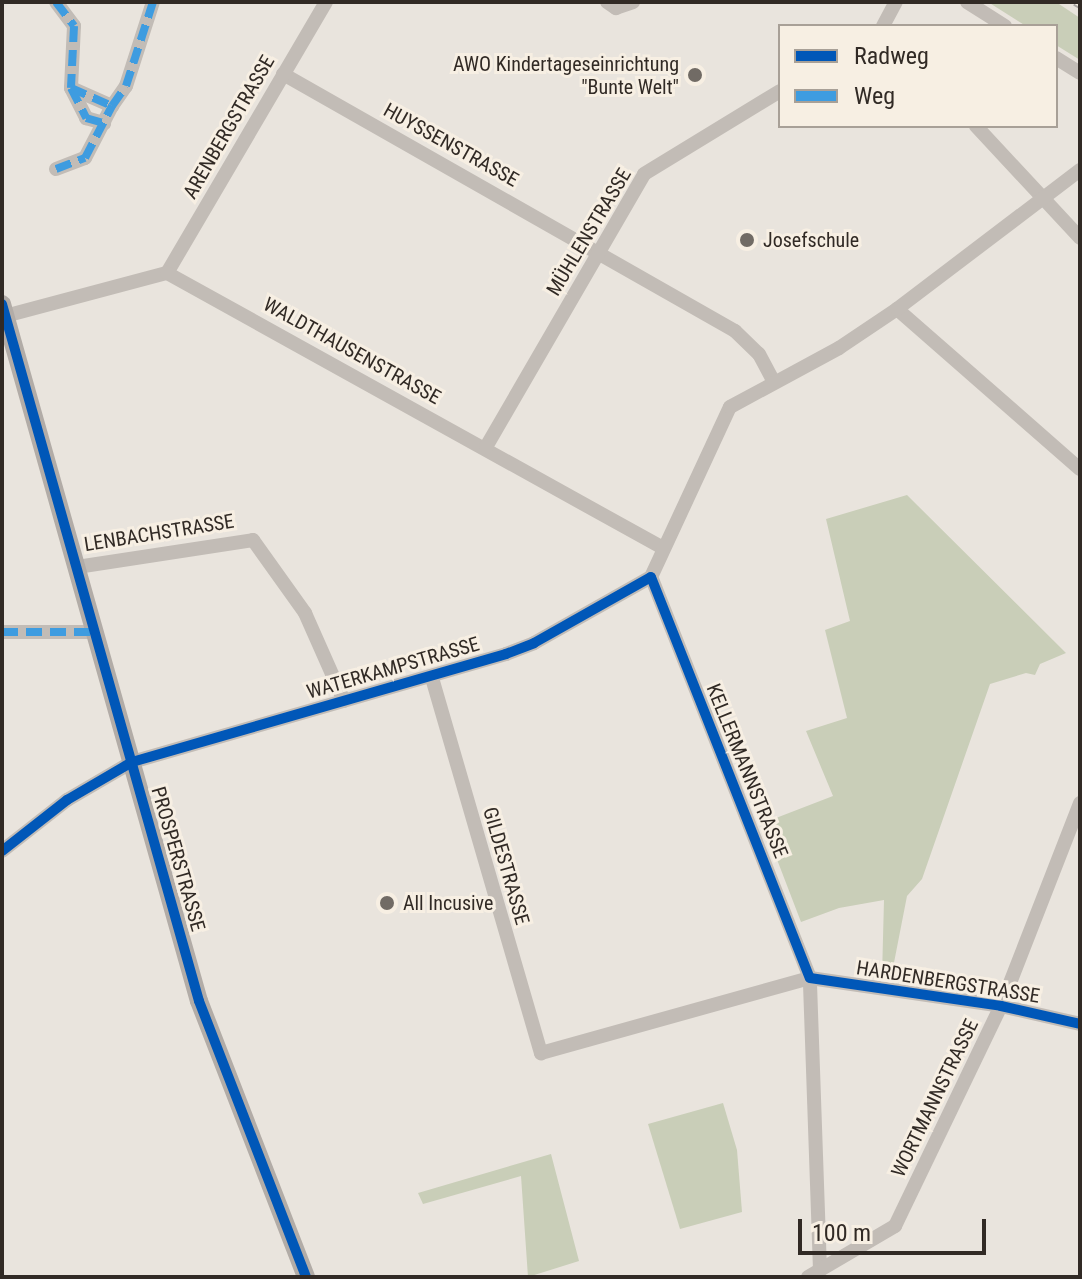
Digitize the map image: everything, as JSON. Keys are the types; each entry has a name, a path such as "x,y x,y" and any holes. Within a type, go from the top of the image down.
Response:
{"main road":[{"name":"PROSPERSTRASSE","path":"4,310 216,1054 306,1277"}],"street":[{"path":"56,2 74,26 71,88 86,118 104,123"},
{"path":"56,169 85,158 126,86 153,2"},
{"name":"ARENBERGSTRASSE","path":"167,273 326,2"},
{"path":"607,2 616,8 633,2"},
{"path":"884,24 896,2"},
{"path":"967,2 1002,24"},
{"path":"1058,59 1080,73"},
{"name":"HUYSSENSTRASSE","path":"283,74 600,251 735,331 759,354 774,382"},
{"path":"71,88 112,106"},
{"name":"MÜHLENSTRASSE","path":"486,447 644,174 778,92"},
{"path":"978,128 1080,238"},
{"path":"651,577 724,412 839,348 897,309 1080,170"},
{"path":"4,310 167,273"},
{"name":"WALDTHAUSENSTRASSE","path":"167,273 486,447 663,548"},
{"path":"897,309 1080,469"},
{"name":"LENBACHSTRASSE","path":"77,567 253,540 305,613 344,701"},
{"name":"WATERKAMPSTRASSE","path":"2,851 67,800 132,762 432,678 534,643 651,577"},
{"name":"KELLERMANNSTRASSE","path":"651,577 810,978 814,1274"},
{"path":"2,632 95,632"},
{"name":"GILDESTRASSE","path":"432,678 539,1051 551,1053 810,978"},
{"name":"WORTMANNSTRASSE","path":"814,1274 895,1226 1001,1006 1080,803"},
{"name":"HARDENBERGSTRASSE","path":"810,978 1001,1006 1080,1024"}],"green space":[{"path":"988,2 1056,2 1080,18 1080,60 1058,46 1058,24 1023,24"},
{"path":"907,495 1066,653 1040,664 1035,675 1026,673 990,684 922,879 907,896 891,978 882,976 884,900 839,908 801,922 763,823 833,796 806,731 847,718 825,630 850,621 826,519"},
{"path":"723,1103 737,1150 742,1212 680,1229 648,1124"},
{"path":"551,1154 579,1261 528,1277 521,1176 423,1204 418,1193"}],"railway":[{"path":"1075,2 1080,5"}],"marked path":[{"path":"56,2 74,26 71,88 112,106 126,86 153,2"},
{"path":"71,88 86,118 104,123"},
{"path":"56,169 85,158 112,106"},
{"path":"2,632 95,632"}],"cycle path":[{"path":"2,304 199,1001 306,1277"},
{"path":"2,851 67,800 132,762 506,654 534,643 651,577 810,978 1001,1006 1080,1024"}],"place":[{"name":"AWO Kindertageseinrichtung \"Bunte Welt\"","path":"695,75"},
{"name":"Josefschule","path":"747,240"},
{"name":"All Incusive","path":"387,903"}]}
